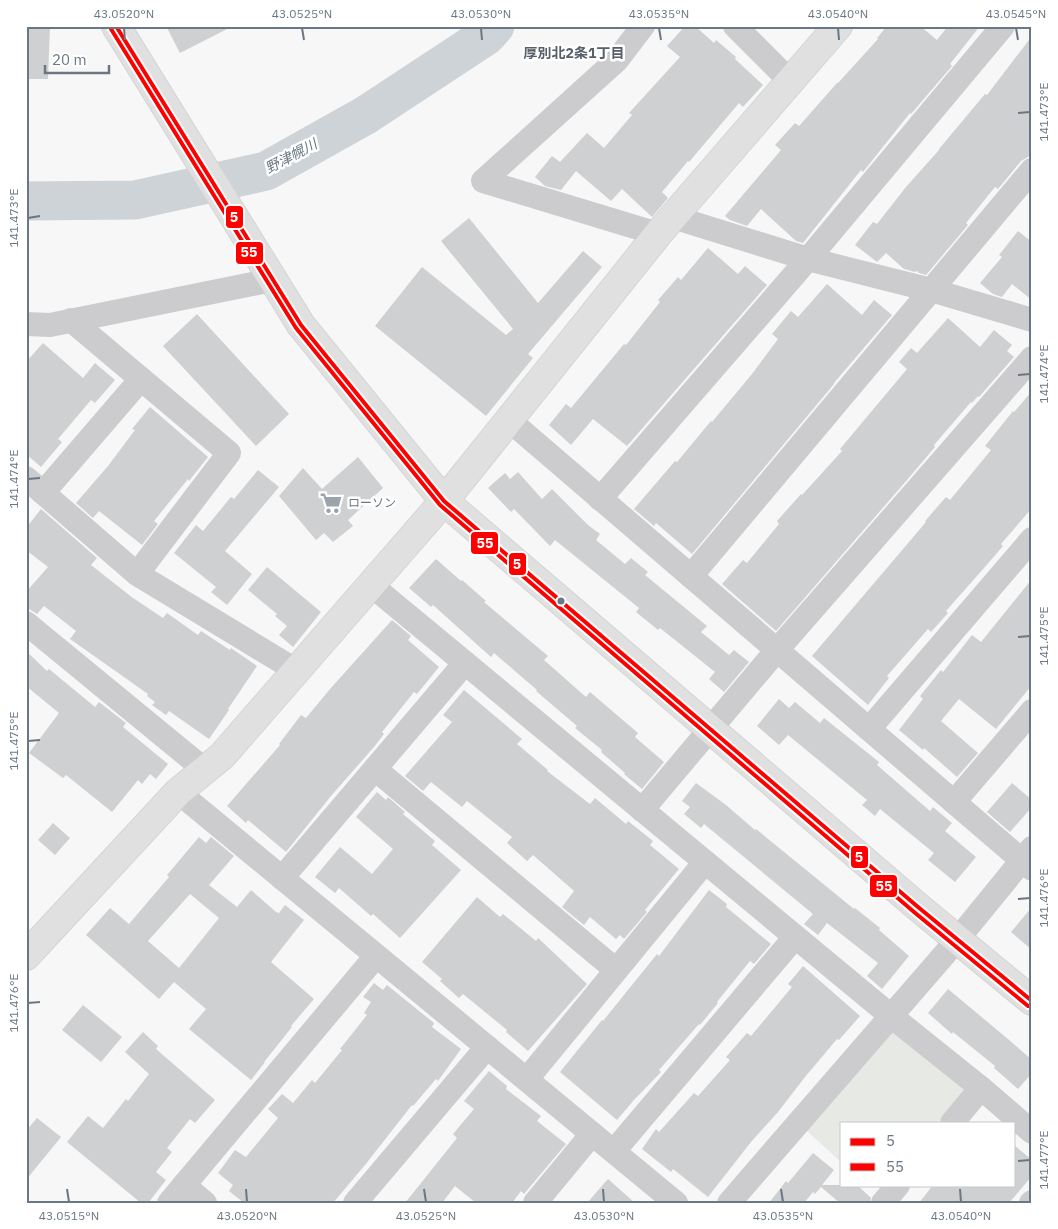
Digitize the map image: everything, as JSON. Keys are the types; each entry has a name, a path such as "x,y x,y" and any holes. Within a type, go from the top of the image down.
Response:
{"main road":[{"path":"116,26 301,324 444,501 957,940 1032,1001"},
{"path":"26,956 178,792 222,756 297,671 444,501 665,226 838,26"}],"street":[{"path":"643,26 617,60 483,181 931,290 1032,320"},
{"path":"735,26 790,81"},
{"path":"600,499 808,259 1003,26"},
{"path":"691,576 1032,170"},
{"path":"26,324 50,325 272,280"},
{"path":"71,320 230,453 137,574"},
{"path":"642,810 777,650 1032,358"},
{"path":"141,379 35,486 137,574 297,671"},
{"path":"509,420 954,802 1028,859 730,1203"},
{"path":"869,729 1032,539"},
{"path":"371,585 1032,1132"},
{"path":"26,623 205,770"},
{"path":"282,878 465,663"},
{"path":"954,802 1032,711"},
{"path":"375,769 616,970"},
{"path":"178,792 676,1203"},
{"path":"527,1079 705,862"},
{"path":"614,1151 795,937"},
{"path":"169,1203 376,956"},
{"path":"355,1203 487,1047"},
{"path":"953,1122 981,1088"},
{"path":"535,1203 592,1134"},
{"path":"184,1184 205,1203"},
{"path":"883,1203 897,1186"}],"shaded area":[{"path":"894,1027 968,1087 938,1122 840,1122 840,1161 805,1129"}],"building":[{"path":"26,26 50,26 48,79 26,79"},
{"path":"166,26 233,26 180,53"},
{"path":"685,26 695,26 714,43 716,40 736,57 735,59 763,85 743,107 739,103 688,161 662,192 668,198 652,217 622,189 611,201 576,171 561,190 545,186 535,177 552,156 560,162 587,133 604,148 632,115 629,113 680,57 667,46"},
{"path":"887,26 920,26 937,40 948,26 980,26 950,64 952,66 910,113 863,172 861,170 803,243 796,241 761,209 747,226 730,220 725,216 781,150 775,145 795,123 799,126 878,39"},
{"path":"1032,36 1032,152 1021,161 998,189 995,187 966,223 968,225 926,275 904,269 886,253 877,262 855,245 873,222 877,224 985,94 987,95"},
{"path":"469,218 538,303 583,251 602,267 528,354 533,358 486,416 375,326 422,267 506,335 513,329 441,241"},
{"path":"1018,231 1032,242 1032,300 1012,284 1002,297 993,294 980,283 1002,257 999,255"},
{"path":"708,248 738,274 745,266 767,285 627,446 593,419 571,445 549,425 566,404 571,408 624,344 626,345 660,302 658,300 678,277 681,280"},
{"path":"827,284 862,315 874,300 892,315 692,554 656,523 654,526 634,509 752,374 778,339 772,334 791,311 798,317"},
{"path":"197,314 289,414 256,446 163,346"},
{"path":"948,318 980,347 994,330 1012,345 1007,351 1014,357 979,397 971,402 907,480 776,631 722,584 743,560 747,563 779,524 777,521 842,451 840,449 907,369 899,362 911,348 917,353"},
{"path":"43,343 83,378 95,363 115,380 95,403 91,400 58,439 62,442 41,467 26,454 26,362"},
{"path":"1032,391 1032,508 1001,544 1003,546 946,611 948,613 931,632 928,629 887,676 889,678 868,705 812,656 946,497 950,500 991,450 985,446"},
{"path":"150,407 208,457 154,521 158,524 142,545 99,511 93,518 76,503 108,466 135,430 132,429"},
{"name":"ローソン","path":"358,457 383,488 348,520 353,526 333,542 324,533 316,540 279,496 303,468 322,489"},
{"path":"258,470 279,487 225,551 252,574 227,605 211,592 216,587 174,553 196,525 203,531 231,497 234,499"},
{"path":"518,472 542,499 552,489 588,525 600,534 596,540 625,564 631,558 648,572 645,575 707,626 701,632 729,655 734,650 749,662 724,692 709,679 715,672 660,628 658,630 636,612 639,608 555,540 550,546 514,509 511,512 488,488 505,473 510,479"},
{"path":"41,509 97,558 91,565 133,598 163,618 167,613 198,635 201,631 257,666 209,739 169,711 166,715 152,705 155,702 147,696 148,694 70,639 76,631 44,606 37,614 26,607 26,592 48,567 26,550 26,528"},
{"path":"436,559 548,656 544,660 586,697 590,692 638,733 635,737 664,762 642,789 601,752 602,750 575,728 577,726 537,690 494,653 491,657 433,605 431,607 409,588"},
{"path":"267,567 321,612 293,647 279,635 287,626 275,616 277,614 248,590"},
{"path":"1032,579 1032,685 996,729 959,699 941,721 978,753 957,777 924,748 923,750 899,730 923,699 920,696 941,670 943,672 972,635 981,642"},
{"path":"392,620 411,636 408,640 439,667 417,694 414,692 382,732 384,734 374,747 286,852 248,820 246,823 227,806 280,745 301,715 306,718"},
{"path":"26,651 47,671 49,669 95,707 99,702 126,723 123,727 168,764 156,779 150,774 142,784 138,780 112,812 66,775 63,778 29,753 59,713 26,686"},
{"path":"464,690 522,739 517,744 547,771 590,804 595,798 626,824 628,821 653,841 650,845 679,869 624,939 620,935 616,939 590,917 584,925 562,907 574,891 533,855 527,861 507,843 512,837 467,801 462,807 431,782 423,791 405,776 452,722 443,715"},
{"path":"779,699 789,708 795,702 820,723 824,718 879,762 877,765 930,811 933,807 952,823 945,831 976,857 955,882 928,860 934,853 880,809 875,816 862,805 867,800 788,735 779,745 757,726"},
{"path":"696,783 880,928 879,930 909,956 882,989 867,976 878,963 827,923 818,935 804,924 813,914 704,824 701,828 684,814 690,807 682,801"},
{"path":"1012,783 1032,800 1032,807 1010,832 987,812"},
{"path":"377,792 386,800 388,797 405,812 403,814 435,841 432,845 461,870 400,938 339,888 335,893 315,877 340,847 372,874 393,849 356,817"},
{"path":"53,823 70,838 55,855 38,840"},
{"path":"199,837 206,843 211,837 234,856 209,885 237,907 251,890 276,912 279,913 285,905 304,920 271,962 314,999 291,1026 251,1080 189,1029 206,1009 174,982 159,999 86,935 110,908 129,924 169,877 167,875","holes":["190,894 219,918 179,968 148,941"]},
{"path":"709,890 727,904 726,907 771,944 754,964 750,961 700,1025 659,1070 661,1072 617,1120 560,1072 657,954 659,956"},
{"path":"477,897 500,917 503,914 536,941 538,938 587,984 528,1051 506,1032 507,1030 463,994 459,998 440,981 442,979 422,962"},
{"path":"1032,907 1032,950 1011,932"},
{"path":"803,966 860,1016 839,1040 837,1039 805,1077 708,1197 673,1169 671,1172 642,1149 656,1129 659,1132 694,1093 698,1096 730,1060 726,1057 747,1033 751,1036 792,987 788,984"},
{"path":"374,983 383,990 387,985 434,1023 432,1027 461,1049 438,1081 436,1079 412,1105 333,1203 244,1203 229,1191 233,1185 218,1173 235,1150 246,1157 278,1118 268,1109 282,1094 293,1103 312,1080 315,1083 367,1015 364,1013 371,1002 363,997"},
{"path":"948,989 1032,1060 1032,1073 1018,1089 994,1068 995,1066 953,1032 952,1034 928,1013"},
{"path":"83,1005 122,1037 101,1062 62,1030"},
{"path":"143,1032 158,1046 156,1049 215,1100 195,1123 190,1119 167,1148 172,1152 156,1172 166,1180 148,1203 141,1203 67,1142 88,1116 103,1128 126,1099 128,1101 149,1074 125,1052"},
{"path":"489,1071 507,1086 506,1089 541,1116 537,1121 566,1144 524,1194 521,1191 512,1203 476,1203 455,1186 442,1203 405,1203 457,1138 453,1134 474,1109 464,1101"},
{"path":"37,1118 61,1137 26,1180 26,1131"},
{"path":"1016,1147 1032,1160 1032,1176 1009,1203 919,1203 932,1186 1016,1186"},
{"path":"813,1153 834,1170 822,1185 858,1186 871,1198 870,1203 840,1203 821,1187 815,1194 813,1192 804,1203 769,1203 786,1181 788,1183"},
{"path":"608,1179 635,1203 587,1203"}],"waterway":[{"name":"野津幌川","path":"26,201 135,200 266,171 366,115 486,36 495,26"}],"transit line":[{"name":"5","path":"116,26 301,325 444,501 918,907 1032,1001"},
{"name":"55","path":"111,29 296,328 440,505 914,912 1028,1006"}],"place":[{"name":"ローソン","path":"331,503"}],"district":[{"name":"厚別北2条1丁目","path":"574,53"}]}
